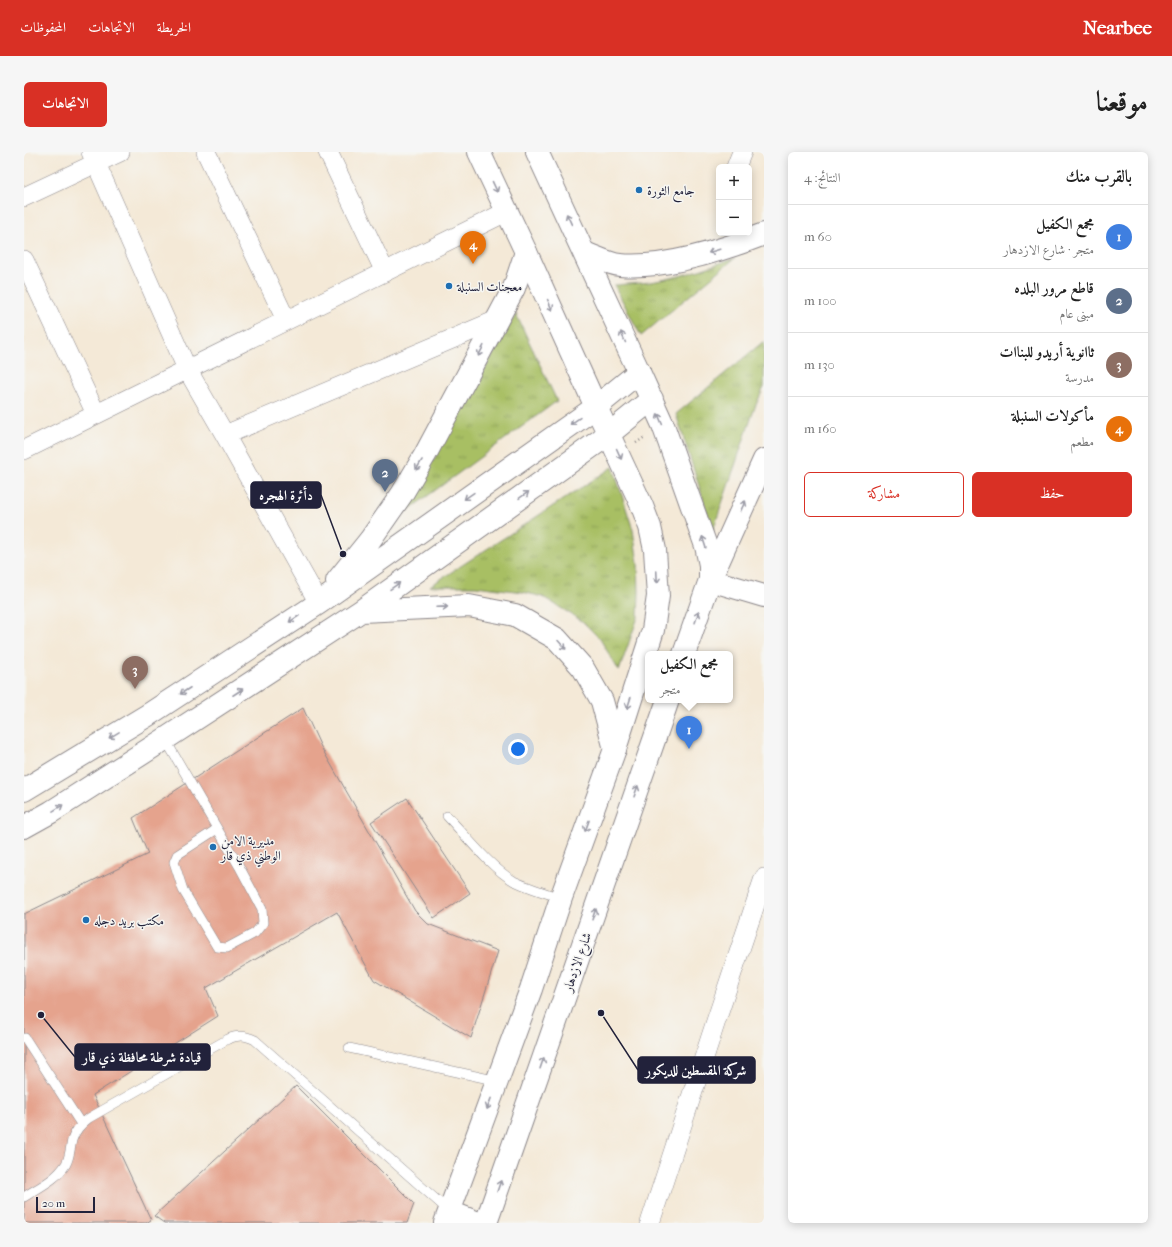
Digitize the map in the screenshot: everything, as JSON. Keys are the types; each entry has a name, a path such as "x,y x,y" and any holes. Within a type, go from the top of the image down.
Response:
{"main road":[{"path":"479,152 619,454 650,527 655,550 658,596 653,630 646,651"},
{"path":"537,152 585,253 663,425 706,546 710,565 710,580"},
{"path":"585,253 619,265 658,264 705,254 756,233"},
{"path":"319,603 370,540 402,494 425,455 514,288 526,252"},
{"path":"24,790 148,715 319,603 596,407 639,372"},
{"path":"24,827 58,808 361,611 609,434 652,399"},
{"path":"685,651 710,580 764,460"},
{"path":"710,580 764,596"},
{"path":"361,611 469,606 515,615 557,639 583,668 602,701 615,748"},
{"path":"478,1223 447,1218 531,989 561,898 615,748 645,655"},
{"name":"شارع الازدهار","path":"486,1223 667,703"}],"street":[{"path":"24,198 94,158 120,152"},
{"path":"206,152 286,320"},
{"path":"328,152 385,272"},
{"path":"737,164 742,152"},
{"path":"94,158 187,369 319,603"},
{"path":"24,450 506,212"},
{"path":"24,260 96,414"},
{"path":"225,435 497,320"},
{"path":"650,1223 764,878"}],"lane":[{"path":"165,739 239,866 262,909 263,923 255,933 227,948 217,947 183,890 174,862 177,855 217,830"},
{"path":"447,816 495,866 513,880 561,898"},
{"path":"24,1197 50,1181 59,1173 69,1158 72,1149 72,1140 76,1131 81,1124 89,1118 228,1039 242,1035 249,1036 255,1040 447,1218"},
{"path":"25,1038 81,1124"},
{"path":"349,1048 498,1081"}],"path":[{"path":"619,454 663,425"}],"green space":[{"path":"735,258 641,336 614,285 642,283 666,279"},
{"path":"516,314 557,401 403,514"},
{"path":"764,341 764,387 755,407 713,530 676,414"},
{"path":"613,467 633,530 638,563 639,593 638,617 619,671 600,639 582,621 543,597 523,592 476,586 430,586"}],"building":[{"path":"303,708 321,747 415,911 428,924 498,951 471,1038 374,980 337,912 206,988 218,1016 93,1095 151,1220 146,1223 24,1223 24,914 148,854 133,818"},
{"path":"407,798 470,893 434,918 371,822"},
{"path":"296,1086 414,1204 407,1223 164,1223 154,1216"}],"place":[{"name":"جامع الثورة","path":"639,190"},
{"name":"مأكولات السنبلة","path":"473,264"},
{"name":"معجنات السنبلة","path":"449,286"},
{"name":"قاطع مرور البلده","path":"385,492"},
{"name":"دأئرة الهجره","path":"343,554"},
{"name":"ثاانوية أريدو للبناات","path":"135,689"},
{"name":"مجمع الكفيل","path":"689,749"},
{"name":"مديرية الامن الوطني ذي قار","path":"213,847"},
{"name":"مكتب بريد دجله","path":"86,920"},
{"name":"شركة المقسطين للديكور","path":"601,1013"},
{"name":"قيادة شرطة محافظة ذي قار","path":"41,1015"}]}
